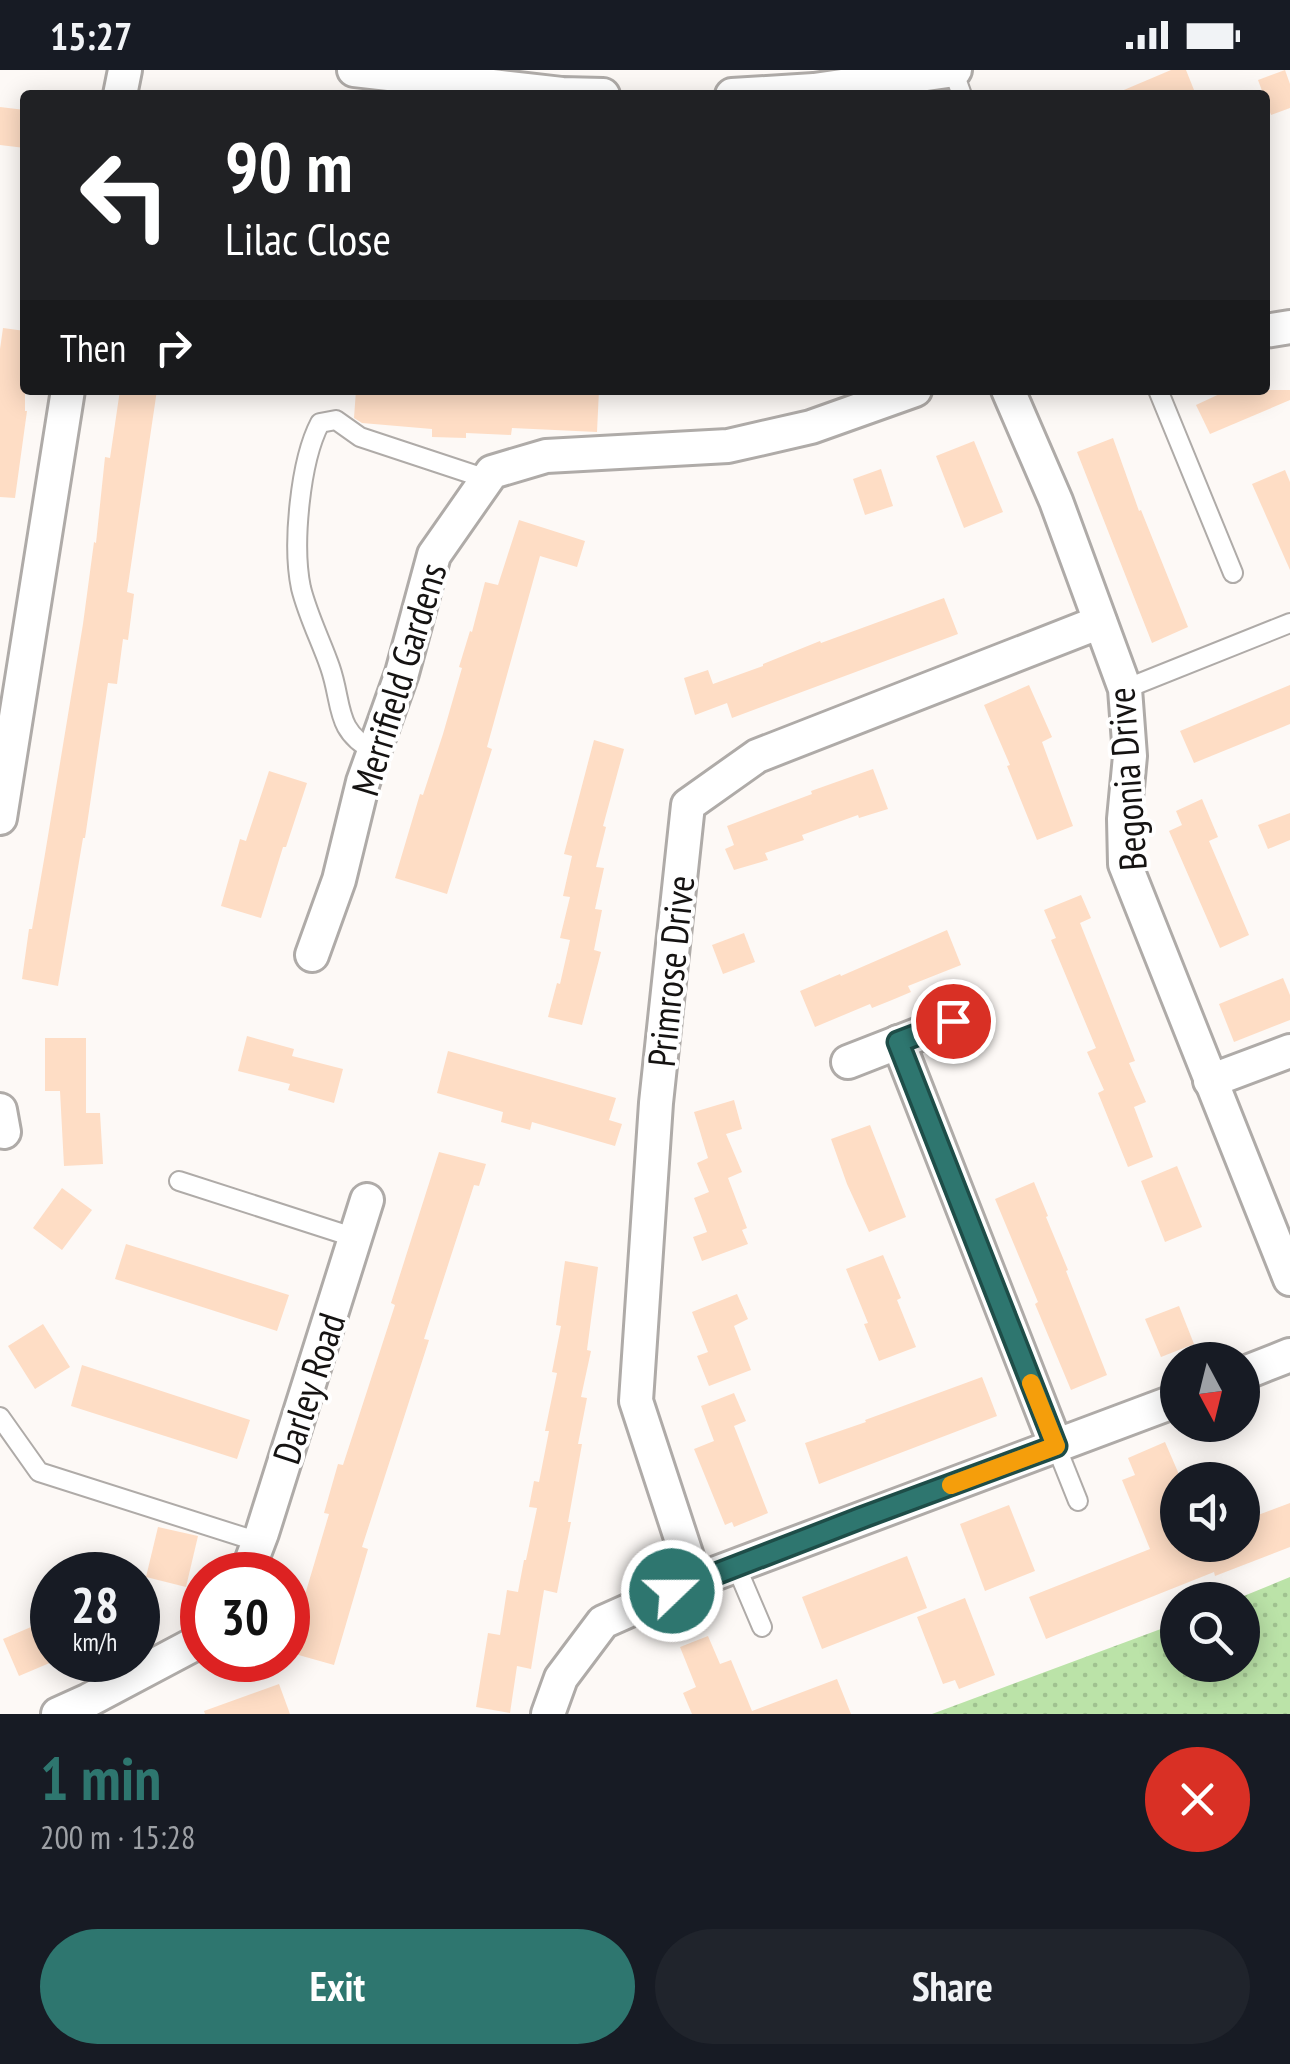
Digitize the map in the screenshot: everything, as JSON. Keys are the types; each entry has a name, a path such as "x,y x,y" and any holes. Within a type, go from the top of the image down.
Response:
{"street":[{"path":"354,70 527,90"},
{"path":"814,90 953,70"},
{"path":"0,818 67,395"},
{"path":"487,479 492,472 546,456 728,446 811,427 901,395"},
{"name":"Begonia Drive","path":"1010,395 1056,501 1125,689 1130,756 1124,819 1125,864 1290,1280"},
{"name":"Merrifield Gardens","path":"312,955 339,880 363,782 402,673 434,555 487,479"},
{"name":"Primrose Drive","path":"695,1582 636,1401 656,1103 688,805 757,756 1100,622"},
{"path":"848,1062 953,1021"},
{"path":"898,1042 1056,1446"},
{"path":"1210,1082 1290,1051"},
{"name":"Darley Road","path":"254,1552 368,1200"},
{"path":"1260,1367 1290,1355"},
{"path":"548,1714 561,1678 603,1622 736,1566 1160,1407"},
{"path":"58,1714 180,1652"}],"lane":[{"path":"1160,395 1233,573"},
{"path":"374,751 355,740 344,723 332,670 300,584 300,506 310,441 320,422 336,420 360,437 487,479"},
{"path":"1125,689 1290,623"},
{"path":"179,1181 356,1238"},
{"path":"0,1417 39,1472 258,1542"},
{"path":"1056,1446 1078,1501"},
{"path":"736,1566 762,1627"}],"green space":[{"path":"1290,1577 1290,1714 932,1714 1160,1629 1160,1682 1260,1682 1260,1589"}],"building":[{"path":"1171,70 1186,70 1194,90 1124,90"},
{"path":"1285,70 1290,84 1290,108 1271,115 1270,90 1262,90 1258,80"},
{"path":"0,107 20,109 20,147 0,145"},
{"path":"3,328 20,330 20,395 25,395 27,411 15,498 0,497"},
{"path":"1270,390 1290,390 1290,400 1210,434 1196,405 1217,395 1270,395"},
{"path":"119,395 156,395 127,592 134,594 128,640 123,639 117,684 108,683 58,986 22,979 96,543 105,457 110,458"},
{"path":"356,395 599,395 597,432 512,428 511,435 466,433 466,438 432,437 432,429 362,423 354,418"},
{"path":"1113,438 1188,627 1152,643 1077,452"},
{"path":"974,441 1003,512 964,528 936,456"},
{"path":"881,469 893,506 865,515 853,479"},
{"path":"1285,470 1290,482 1290,570 1252,484"},
{"path":"519,520 585,541 577,567 540,556 487,747 492,749 447,894 395,878 443,734 485,582 498,585"},
{"path":"944,598 958,634 732,718 727,703 695,715 684,678 708,670 713,684"},
{"path":"1029,685 1052,737 1042,742 1073,826 1037,840 984,705"},
{"path":"1290,685 1290,724 1194,763 1180,731"},
{"path":"594,740 624,749 596,867 604,868 595,909 602,910 594,950 601,952 582,1025 548,1017 570,940 560,938 570,897 563,896 572,856 564,854"},
{"path":"873,769 888,809 802,835 804,840 765,853 768,860 734,870 725,849 734,845 727,826"},
{"path":"269,771 307,783 261,918 221,906 240,839 246,841"},
{"path":"1202,799 1218,837 1209,841 1249,935 1220,948 1169,831 1182,825 1176,811"},
{"path":"1290,813 1290,840 1268,849 1258,825"},
{"path":"1081,895 1091,918 1080,923 1135,1061 1129,1063 1146,1102 1134,1107 1153,1157 1128,1167 1098,1093 1104,1090 1087,1052 1096,1048 1051,940 1056,938 1044,910"},
{"path":"947,930 961,965 908,986 911,992 815,1027 800,991"},
{"path":"744,933 755,962 723,974 712,945"},
{"path":"1283,978 1290,995 1290,1020 1234,1042 1219,1004"},
{"path":"247,1036 294,1049 292,1056 343,1069 334,1103 288,1090 290,1084 238,1071"},
{"path":"45,1038 86,1038 86,1113 100,1113 103,1164 64,1166 60,1091 45,1091"},
{"path":"448,1051 616,1098 609,1120 622,1124 615,1146 532,1122 530,1130 501,1122 503,1112 437,1093"},
{"path":"734,1100 742,1129 726,1134 742,1172 728,1178 747,1228 742,1230 748,1244 702,1261 693,1237 707,1232 694,1198 709,1192 697,1163 708,1158 694,1112"},
{"path":"870,1125 906,1217 869,1232 831,1139"},
{"path":"439,1152 486,1164 479,1186 474,1185 424,1339 429,1340 362,1547 368,1549 334,1665 310,1658 310,1578 329,1514 324,1513 338,1464 343,1465 395,1305 391,1303"},
{"path":"1177,1166 1202,1227 1165,1242 1141,1181"},
{"path":"1034,1182 1107,1375 1071,1390 995,1199"},
{"path":"62,1188 92,1210 62,1250 33,1228"},
{"path":"126,1244 289,1295 277,1331 115,1279"},
{"path":"883,1255 916,1347 879,1361 846,1269"},
{"path":"565,1261 598,1267 587,1350 591,1351 581,1397 587,1398 578,1444 582,1444 557,1593 544,1590 531,1669 517,1666 510,1713 476,1707 488,1633 500,1635 507,1590 518,1592 537,1508 529,1507 534,1481 539,1482 549,1431 545,1431 557,1373 552,1372 561,1326 556,1325"},
{"path":"737,1294 748,1319 734,1326 751,1370 709,1386 697,1356 708,1352 692,1312"},
{"path":"1179,1306 1193,1342 1160,1342 1160,1355 1145,1319"},
{"path":"43,1324 70,1367 35,1389 8,1346"},
{"path":"82,1365 250,1420 237,1459 71,1406"},
{"path":"982,1377 997,1416 819,1484 805,1443"},
{"path":"734,1393 746,1421 734,1426 768,1513 734,1527 732,1522 725,1525 694,1449 714,1441 701,1406"},
{"path":"1165,1442 1174,1462 1160,1462 1160,1562 1251,1562 1189,1582 1160,1582 1160,1594 1046,1639 1029,1597 1150,1549 1122,1480 1135,1475 1128,1458"},
{"path":"1290,1503 1290,1547 1260,1559 1260,1514"},
{"path":"1009,1505 1035,1571 985,1591 960,1524"},
{"path":"158,1527 198,1536 194,1552 180,1552 180,1586 160,1580 160,1552 152,1552"},
{"path":"907,1556 927,1608 822,1649 802,1597"},
{"path":"965,1598 995,1675 959,1689 955,1680 943,1684 917,1617"},
{"path":"30,1627 30,1671 19,1676 3,1639"},
{"path":"708,1636 720,1664 731,1660 752,1711 837,1679 851,1714 692,1714 683,1693 696,1687 680,1647"},
{"path":"279,1684 290,1714 205,1714 204,1711"}],"slow traffic":[{"path":"951,1485 1056,1446 1031,1383"}],"route":[{"path":"672,1591 1056,1446 898,1042 953,1021"}]}
